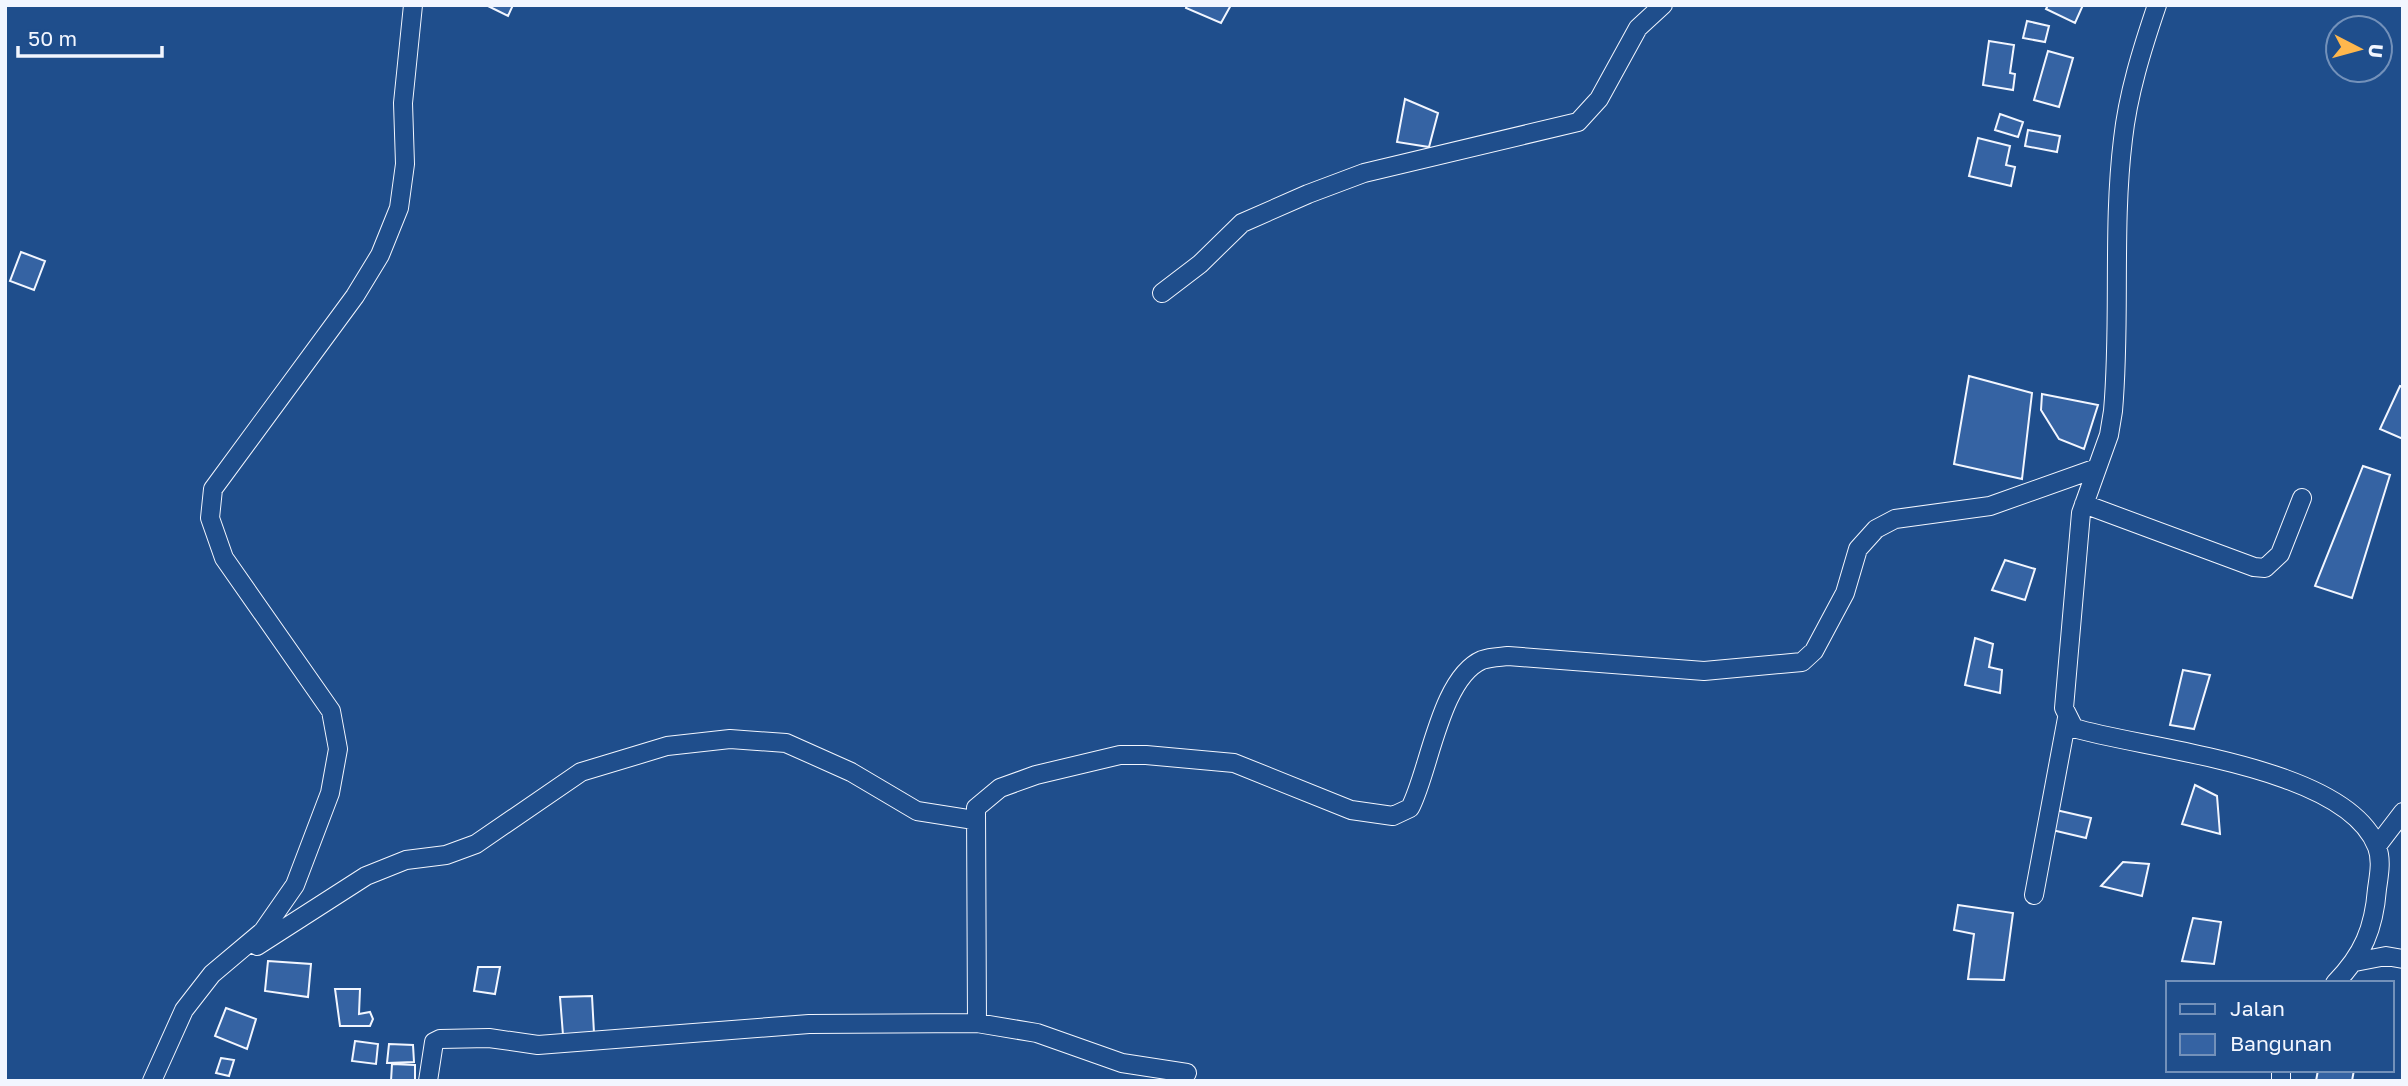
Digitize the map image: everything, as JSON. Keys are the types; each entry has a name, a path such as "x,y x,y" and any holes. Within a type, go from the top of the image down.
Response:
{"street":[{"path":"152,1081 184,1010 212,974 263,931 295,885 330,793 338,750 331,711 224,558 210,518 213,489 355,296 380,255 399,208 405,164 403,103 413,5"},
{"path":"1162,293 1200,264 1242,223 1308,194 1364,173 1578,121 1598,99 1625,46 1638,28 1663,5"},
{"path":"2157,5 2136,73 2123,138 2118,196 2116,382 2109,435 2084,503 2064,708 2074,728 2271,771 2302,784 2350,815 2377,846 2380,862 2377,894 2368,934 2356,962 2337,981"},
{"path":"977,1023 977,855 974,820 976,808 1000,788 1036,775 1120,755 1234,762 1351,810 1393,816 1410,808 1430,742 1462,677 1481,661 1508,656 1704,671 1802,662 1814,651 1845,593 1858,550 1876,529 1895,519 1990,506 2098,468"},
{"path":"2084,503 2254,567 2265,568 2280,554 2302,498"},
{"path":"2034,895 2067,718"},
{"path":"236,956 251,951 366,876 406,860 446,855 475,844 581,772 667,746 730,739 786,744 851,772 916,811 974,820"},
{"path":"2377,846 2403,813"},
{"path":"2356,962 2386,956 2403,959"},
{"path":"428,1081 431,1048 434,1042 440,1040 489,1038 538,1045 809,1024 977,1023 1037,1033 1122,1063 1187,1073"}],"building":[{"path":"486,5 513,5 508,16"},
{"path":"1187,5 1231,5 1221,23 1186,8"},
{"path":"2048,5 2083,5 2075,23 2046,9"},
{"path":"2027,21 2049,26 2045,42 2023,38"},
{"path":"1989,41 2014,45 2010,73 2015,74 2013,90 1983,85"},
{"path":"2048,51 2073,58 2059,107 2034,100"},
{"path":"1405,99 1438,113 1429,147 1397,142"},
{"path":"2000,114 2023,122 2018,137 1995,130"},
{"path":"2028,130 2060,136 2057,152 2025,146"},
{"path":"1978,138 2010,146 2006,165 2015,167 2011,186 1969,176"},
{"path":"21,252 45,261 34,290 10,281"},
{"path":"1969,376 2032,393 2022,479 1954,464"},
{"path":"2400,386 2403,387 2403,439 2380,429"},
{"path":"2042,394 2098,405 2084,449 2059,439 2041,410"},
{"path":"2363,466 2390,475 2352,598 2315,586"},
{"path":"2005,560 2035,569 2025,600 1992,590"},
{"path":"1975,638 1993,644 1989,667 2002,670 2000,693 1965,685"},
{"path":"2183,670 2210,675 2194,729 2170,725"},
{"path":"2195,785 2217,796 2220,834 2182,824"},
{"path":"2056,810 2091,818 2086,838 2052,830"},
{"path":"2123,862 2149,864 2142,896 2101,886"},
{"path":"1958,905 2013,913 2004,980 1968,979 1974,934 1954,930"},
{"path":"2193,918 2221,922 2214,964 2182,961"},
{"path":"268,961 311,964 308,997 265,991"},
{"path":"478,967 500,967 495,994 474,991"},
{"path":"335,989 360,989 359,1014 370,1012 373,1019 370,1026 340,1026"},
{"path":"592,996 594,1033 563,1035 560,997"},
{"path":"226,1008 256,1019 247,1049 215,1036"},
{"path":"355,1041 378,1044 376,1064 352,1061"},
{"path":"389,1044 413,1045 414,1062 387,1063"},
{"path":"221,1058 234,1060 229,1076 216,1073"},
{"path":"392,1064 415,1065 415,1081 391,1081"},
{"path":"2318,1072 2354,1072 2352,1081 2316,1081"}]}
